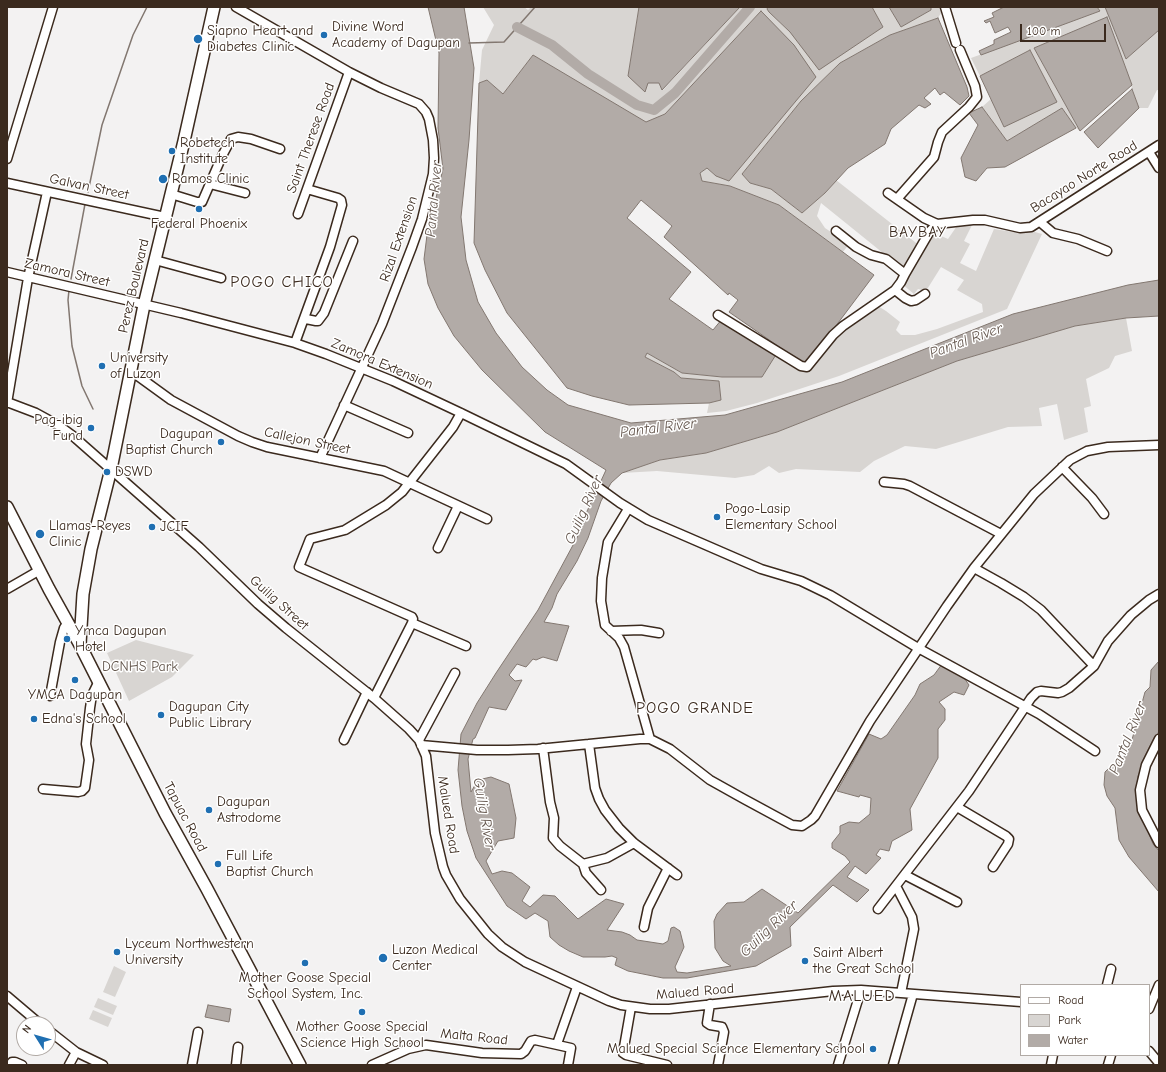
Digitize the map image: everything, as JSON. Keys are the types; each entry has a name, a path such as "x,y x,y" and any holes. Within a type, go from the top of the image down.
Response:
{"main road":[{"name":"Perez Boulevard","path":"80,644 83,594 87,568 111,469 144,305 214,7"},
{"name":"Tapuac Road","path":"7,507 80,644 165,813 300,1065"}],"street":[{"path":"7,159 53,7"},
{"name":"Rizal Extension","path":"236,7 349,72 381,88 414,101 423,108 429,120 434,140 433,174 422,219 382,324 320,458"},
{"path":"897,199 934,157 942,132 969,107 977,97 975,86 958,47 945,7"},
{"name":"Saint Therese Road","path":"298,214 349,72"},
{"path":"171,194 200,202 203,200 231,139 238,137 251,139 280,149"},
{"name":"Bacayao Norte Road","path":"937,224 985,220 1020,228 1031,227 1159,145"},
{"path":"1149,152 1159,168"},
{"name":"Galvan Street","path":"7,183 165,217"},
{"path":"210,184 245,193"},
{"path":"295,343 330,247 342,205 341,200 338,198 307,189"},
{"path":"7,403 28,278 47,192"},
{"path":"718,315 805,367 809,365 833,335 843,326 895,290 930,231 937,224 924,218 888,193"},
{"path":"1040,222 1053,233 1078,239 1108,251"},
{"path":"836,231 856,247 872,255 886,259 905,274"},
{"path":"303,321 306,320 316,322 321,318 353,241"},
{"path":"155,260 221,278"},
{"name":"Zamora Street","path":"7,272 144,305"},
{"path":"895,290 908,301 916,300 925,294"},
{"name":"Zamora Extension","path":"144,305 295,343 393,381 566,464 628,509 648,520 761,569 801,581 862,614 918,648 1025,706 1095,751"},
{"name":"Callejon Street","path":"130,370 171,400 238,436 267,447 384,471 487,519"},
{"name":"Guilig Street","path":"7,403 36,413 58,425 73,436 199,547 258,604 371,695 409,729 420,743 426,756"},
{"path":"344,405 408,434"},
{"path":"344,740 413,619 410,615 299,567 310,539 345,530 392,501 410,482 453,427 461,413"},
{"path":"455,672 420,743 477,750 508,750 640,739 650,740 670,750 710,780 737,796 792,825 802,826 815,816 870,721 918,648 974,568 1034,494 1074,457 1092,449 1159,445"},
{"path":"1062,467 1087,492 1104,514"},
{"path":"884,482 910,486 1001,534"},
{"path":"438,548 458,506"},
{"path":"628,509 608,542 602,578 601,601 605,625 619,638 624,647 650,740"},
{"path":"974,568 1024,597 1040,610 1094,666"},
{"path":"7,589 40,570"},
{"path":"878,909 957,807 1025,706 1037,692 1045,691 1058,693 1065,691 1094,666 1115,631 1143,604 1159,594"},
{"path":"50,696 60,642 64,628 68,622"},
{"path":"412,623 466,646"},
{"path":"611,631 641,630 659,633"},
{"path":"44,789 78,792 85,788 89,760 86,744 90,708 92,695 99,681"},
{"path":"1159,739 1146,765 1140,790 1142,810 1159,843"},
{"path":"590,744 595,788 605,810 619,828 634,843 677,875"},
{"path":"543,748 550,802 554,818 553,838 560,846 583,864 586,873 601,890"},
{"name":"Malued Road","path":"426,756 435,833 443,866 451,885 460,900 488,934 502,947 525,962 609,1001 631,1007 669,1010 710,1004 833,991 861,990 1020,1002"},
{"path":"957,807 1009,839 1008,844 993,867"},
{"path":"583,864 607,858 634,843"},
{"path":"644,927 648,908 668,868"},
{"path":"905,875 957,902"},
{"path":"896,886 912,917 914,929 902,993"},
{"path":"1107,984 1111,969"},
{"path":"1150,1007 1159,985"},
{"path":"568,1065 571,1048 557,1044 577,987"},
{"path":"838,1065 861,990"},
{"path":"893,1065 913,994"},
{"path":"7,996 31,1016"},
{"path":"710,1004 707,1023 722,1028 724,1032 718,1065"},
{"path":"631,1007 623,1053 650,1063 667,1065"},
{"path":"192,1065 198,1032"},
{"path":"56,1036 76,1052 102,1065"},
{"name":"Malta Road","path":"372,1065 401,1052 426,1045 482,1053 517,1054 523,1053 533,1040 541,1040 557,1044"},
{"path":"236,1065 238,1047"},
{"path":"69,1065 76,1052"},
{"path":"1150,1052 1159,1063"},
{"path":"10,1065 12,1062 22,1065"}],"green space":[{"path":"483,7 524,7 528,10 531,7 639,7 628,76 648,83 659,83 663,90 740,7 768,7 767,9 769,12 790,32 883,27 872,7 889,7 901,27 931,10 931,7 940,7 941,13 938,18 890,35 840,63 801,101 742,174 750,183 771,189 802,213 825,193 836,180 920,246 904,270 821,203 817,216 825,228 849,244 843,252 779,205 730,186 702,181 700,173 707,168 716,176 761,11 665,114 646,123 533,55 503,94 487,80 479,83 482,50 494,25"},
{"path":"1097,7 1105,7 1126,59 1159,30 1159,90 1157,90 1148,108 1139,108 1107,18 1034,48 1080,131 1076,128 1062,108 1007,141 982,107 991,99 1004,127 1030,50 980,76 971,58 1100,11"},
{"path":"974,221 964,241 970,244 960,263 976,271 994,229 1013,232 1035,232 1042,234 1007,309 839,376 757,403 726,411 707,413 709,403 721,400 719,381 681,378 674,372 645,357 647,353 682,373 722,377 762,377 777,353 804,370 844,328 878,306 900,322 896,330 901,335 915,335 937,329 983,312 982,304 957,290 964,280 941,267 926,291 918,289 914,294 902,284 932,232 948,239 959,223"},
{"path":"1126,318 1132,351 1115,356 1109,368 1086,379 1091,406 1084,408 1088,432 1064,440 1057,404 1039,408 1042,426 1008,427 936,449 905,446 874,461 860,472 796,469 779,473 769,466 754,475 735,478 657,471 622,473 660,460 706,453 777,432 957,361 1075,326"},
{"name":"DCNHS Park","path":"136,640 194,655 172,677 129,701 107,653"},
{"path":"114,966 126,972 115,997 103,992"},
{"path":"98,998 117,1006 113,1015 94,1007"},
{"path":"93,1010 112,1018 108,1027 89,1019"}],"water":[{"path":"428,7 464,7 474,68 469,140 461,217 466,260 478,302 496,333 522,367 547,390 568,405 631,423 725,415 842,382 1013,314 1128,285 1159,280 1159,316 1126,318 1075,326 957,361 777,432 706,453 660,460 622,473 611,483 601,501 588,538 577,561 557,594 552,608 544,622 569,626 557,661 543,657 536,660 533,659 526,667 517,664 509,675 515,681 522,680 506,710 489,707 475,738 473,739 468,759 471,792 478,780 491,777 509,784 516,818 514,838 498,841 486,861 492,874 502,871 512,873 530,887 522,901 530,907 543,895 555,896 578,919 606,899 624,904 607,930 622,932 637,940 663,944 668,941 671,928 674,927 680,931 684,947 675,967 677,972 687,973 731,966 723,961 715,948 714,921 717,914 727,903 744,902 762,889 798,913 850,862 845,856 832,848 832,843 840,833 840,826 849,822 859,823 870,814 871,798 860,795 859,797 837,791 869,734 881,739 887,735 915,695 920,684 934,675 942,664 962,675 969,685 964,695 954,692 939,702 945,709 945,720 938,729 938,758 910,809 912,830 892,841 889,851 880,849 876,855 881,858 866,874 855,866 847,877 869,890 857,902 833,885 790,927 791,946 756,966 687,978 663,978 628,971 615,965 617,958 612,956 583,957 559,945 550,937 548,921 535,913 526,919 507,906 476,858 467,831 462,806 458,770 461,734 477,703 538,610 579,534 583,520 606,470 545,432 482,370 454,336 438,308 428,284 424,259 427,235 443,169 438,128 439,53"},
{"path":"639,7 740,7 662,90 659,83 648,83 645,92 628,76"},
{"path":"768,7 872,7 883,27 819,70 790,32 769,12 767,9"},
{"path":"889,7 931,7 931,10 901,27"},
{"path":"1004,7 1097,7 1100,11 981,55 979,51 994,44 994,40 1011,32 1008,27 995,33 990,21 986,23 984,21 994,17 992,13"},
{"path":"1105,7 1159,7 1159,30 1126,59"},
{"path":"761,11 794,45 816,77 729,181 716,176 707,168 700,173 702,181 730,186 779,205 874,275 808,363 801,362 729,312 738,300 729,293 728,295 664,237 672,226 641,200 627,218 691,272 669,299 713,330 722,319 777,353 762,377 722,377 682,373 647,353 645,357 674,372 681,378 719,381 721,400 709,403 629,405 567,388 507,313 485,270 474,243 479,83 487,80 503,94 533,55 646,122 665,114"},
{"path":"1107,17 1132,85 1080,131 1034,48"},
{"path":"938,18 967,87 969,96 960,105 944,92 940,95 935,88 924,98 931,104 925,108 919,105 891,129 885,144 848,168 825,193 802,213 771,189 750,183 742,174 801,101 840,63 890,35"},
{"path":"1030,50 1057,102 1004,127 980,76"},
{"path":"1132,89 1139,108 1098,148 1084,132"},
{"path":"982,107 1007,141 1062,108 1076,128 1005,167 987,168 976,181 965,177 961,158 978,125 969,113"},
{"path":"1159,661 1159,731 1138,776 1137,802 1153,844 1159,851 1159,892 1129,857 1119,840 1115,808 1107,796 1104,785 1105,772 1112,765 1122,760 1130,747 1145,692 1150,687 1151,670"},
{"path":"208,1005 231,1009 229,1022 205,1017"}],"waterway":[{"path":"88,192 102,125 133,35 147,7"},
{"path":"469,43 504,42 535,7"},
{"path":"517,27 552,45 588,74 637,105 654,110 675,93 750,7"},
{"path":"71,279 85,204"},
{"path":"69,290 68,300 72,346 82,386 93,409"}],"place":[{"name":"Divine Word Academy of Dagupan","path":"324,35"},
{"name":"Siapno Heart and Diabetes Clinic","path":"198,39"},
{"name":"Robetech Institute","path":"172,151"},
{"name":"Ramos Clinic","path":"163,179"},
{"name":"Federal Phoenix","path":"199,209"},
{"name":"University of Luzon","path":"102,366"},
{"name":"Pag-ibig Fund","path":"91,428"},
{"name":"Dagupan Baptist Church","path":"221,442"},
{"name":"DSWD","path":"107,472"},
{"name":"Pogo-Lasip Elementary School","path":"717,517"},
{"name":"JCIF","path":"152,527"},
{"name":"Llamas-Reyes Clinic","path":"40,534"},
{"name":"Ymca Dagupan Hotel","path":"67,639"},
{"name":"YMCA Dagupan","path":"75,680"},
{"name":"Dagupan City Public Library","path":"161,715"},
{"name":"Edna's School","path":"34,719"},
{"name":"Dagupan Astrodome","path":"209,810"},
{"name":"Full Life Baptist Church","path":"218,864"},
{"name":"Lyceum Northwestern University","path":"117,952"},
{"name":"Luzon Medical Center","path":"383,958"},
{"name":"Saint Albert the Great School","path":"805,961"},
{"name":"Mother Goose Special School System, Inc.","path":"305,963"},
{"name":"Mother Goose Special Science High School","path":"362,1012"},
{"name":"Malued Special Science Elementary School","path":"873,1049"}],"district":[{"name":"BAYBAY","path":"918,233"},
{"name":"POGO CHICO","path":"282,282"},
{"name":"POGO GRANDE","path":"695,708"},
{"name":"MALUED","path":"862,996"}],"water label":[{"name":"Pantal River","path":"434,199"},
{"name":"Pantal River","path":"966,341"},
{"name":"Pantal River","path":"658,428"},
{"name":"Guilig River","path":"584,510"},
{"name":"Pantal River","path":"1128,738"},
{"name":"Guilig River","path":"484,814"},
{"name":"Guilig River","path":"769,929"}]}
